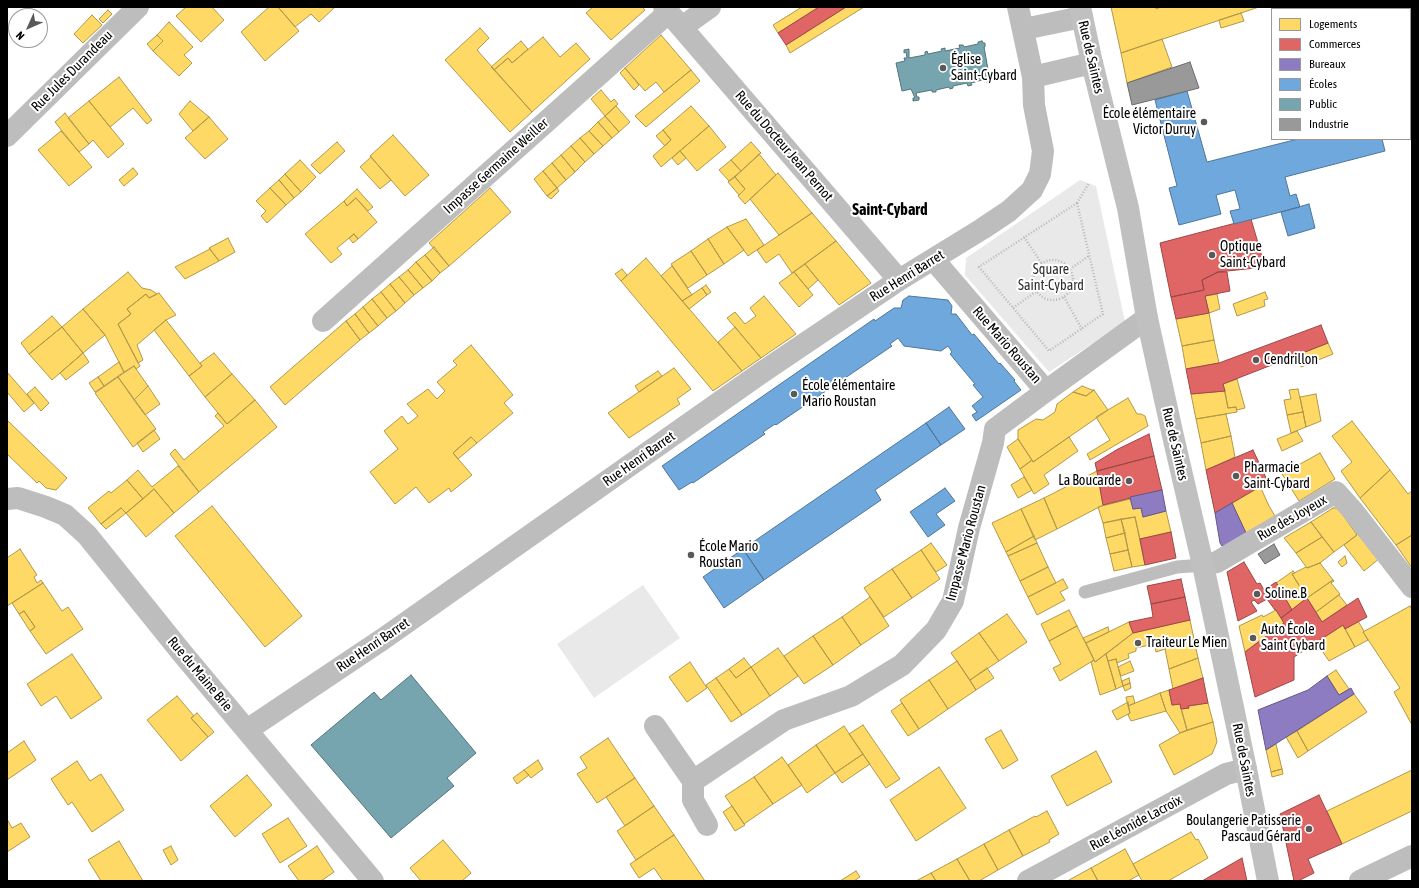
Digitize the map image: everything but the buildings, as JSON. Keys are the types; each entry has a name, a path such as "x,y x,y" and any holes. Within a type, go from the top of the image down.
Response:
{"main road":[{"name":"Rue de Saintes","path":"1081,12 1128,208 1147,318 1203,565 1268,881"}],"street":[{"name":"Rue Jules Durandeau","path":"7,136 138,7"},
{"name":"Impasse Germaine Weiller","path":"323,321 672,15 710,7"},
{"path":"1018,7 1024,29 1033,77 1092,63"},
{"path":"1024,29 1081,12"},
{"name":"Rue du Docteur Jean Pernot","path":"672,15 899,280"},
{"name":"Rue Henri Barret","path":"247,730 383,639 761,373 899,280 1009,211 1032,190 1040,174 1043,151 1034,105 1033,77"},
{"name":"Rue Mario Roustan","path":"933,259 1046,391 1147,318"},
{"name":"Impasse Mario Roustan","path":"693,781 784,720 851,696 902,665 936,630 953,601 969,528 993,443 995,429 1046,391"},
{"name":"Rue des Joyeux","path":"1203,565 1217,562 1336,492 1353,511 1412,587"},
{"name":"Rue du Maine Brie","path":"7,499 18,498 65,515 87,535 261,749 373,881"},
{"path":"655,726 693,781 693,800 707,825"},
{"name":"Rue Léonide Lacroix","path":"1028,881 1226,774 1246,769"},
{"path":"1360,881 1412,856"}],"lane":[{"path":"1085,592 1177,567 1203,565"}],"path":[{"path":"1077,203 1103,314 1049,351 979,267 1077,203 1089,183"},
{"path":"1024,237 1042,264"},
{"path":"1070,269 1089,256"},
{"path":"1052,260 1062,262 1070,269 1074,279 1071,289 1064,297 1054,300 1044,298 1037,291 1034,282 1035,272 1042,264 1052,260"},
{"path":"1014,308 1037,291"},
{"path":"1064,297 1082,329"}],"green space":[{"name":"Square Saint-Cybard","path":"1080,180 1096,186 1125,322 1049,372 965,275 966,258"},
{"path":"643,585 680,638 594,698 557,644"}],"place":[{"name":"Église Saint-Cybard","path":"943,68"},
{"name":"École élémentaire Victor Duruy","path":"1204,122"},
{"name":"Optique Saint-Cybard","path":"1212,255"},
{"name":"Cendrillon","path":"1256,360"},
{"name":"École élémentaire Mario Roustan","path":"794,394"},
{"name":"Pharmacie Saint-Cybard","path":"1236,476"},
{"name":"La Boucarde","path":"1129,481"},
{"name":"École Mario Roustan","path":"691,555"},
{"name":"Soline.B","path":"1257,594"},
{"name":"Auto École Saint Cybard","path":"1253,638"},
{"name":"Traiteur Le Mien","path":"1138,643"},
{"name":"Boulangerie Patisserie Pascaud Gérard","path":"1309,829"}],"district":[{"name":"Saint-Cybard","path":"890,210"}]}
